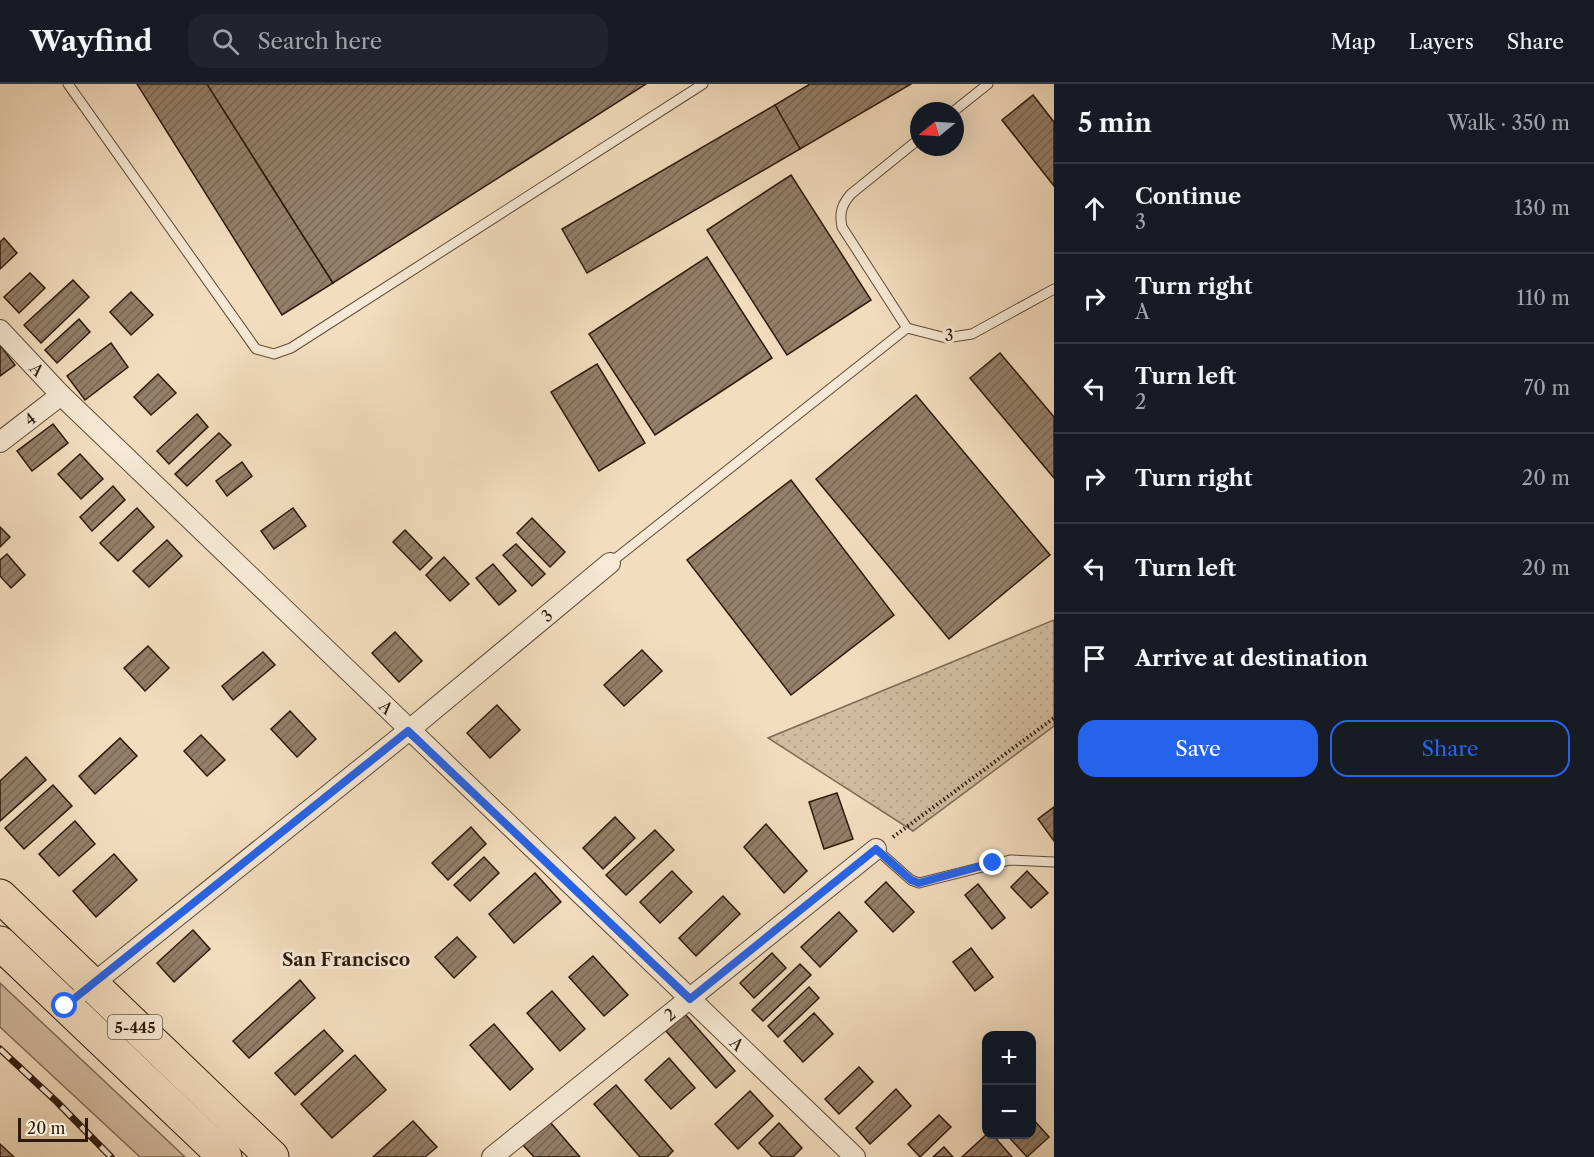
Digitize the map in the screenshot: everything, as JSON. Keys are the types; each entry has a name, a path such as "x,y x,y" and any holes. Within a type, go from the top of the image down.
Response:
{"highway":[{"name":"5-445","path":"0,896 272,1157"},
{"name":"5-445","path":"0,943 225,1157"}],"street":[{"name":"A","path":"0,330 61,395 408,731 855,1157"},
{"name":"4","path":"0,442 61,395"},
{"name":"3","path":"65,1006 408,731 610,563"},
{"name":"2","path":"492,1157 876,849"}],"lane":[{"path":"68,84 256,349 274,354 301,341 703,84"},
{"path":"964,103 988,84"},
{"path":"907,328 842,227 840,219 843,203 851,194 910,146"},
{"name":"3","path":"610,563 907,328 945,338 972,334 1054,289"},
{"path":"876,849 911,880 919,883 1010,860 1054,862"}],"path":[{"path":"876,849 1054,718"}],"shaded area":[{"path":"1054,620 1054,726 913,831 768,738"},
{"path":"0,983 185,1157 140,1157 0,1027"}],"building":[{"path":"137,84 207,84 333,283 282,315"},
{"path":"207,84 646,84 333,283"},
{"path":"810,84 911,84 800,149 775,105"},
{"path":"1033,95 1054,122 1054,186 1002,120"},
{"path":"775,105 800,149 587,273 562,229"},
{"path":"791,175 871,300 787,355 707,230"},
{"path":"4,238 17,253 0,269 0,242"},
{"path":"707,257 772,358 655,435 589,334"},
{"path":"30,273 45,288 19,313 4,297"},
{"path":"73,280 89,297 41,343 24,325"},
{"path":"131,292 153,315 131,335 110,312"},
{"path":"79,319 90,332 57,363 45,350"},
{"path":"111,343 128,367 85,400 67,376"},
{"path":"0,345 15,365 0,376"},
{"path":"1000,353 1054,417 1054,478 970,378"},
{"path":"597,364 645,443 599,471 551,392"},
{"path":"158,374 176,393 151,415 134,397"},
{"path":"916,395 1050,555 949,639 816,479"},
{"path":"197,414 208,427 169,464 157,451"},
{"path":"53,424 68,443 32,471 17,451"},
{"path":"219,433 231,445 187,486 175,474"},
{"path":"80,454 103,479 81,499 58,474"},
{"path":"242,462 252,476 227,496 216,481"},
{"path":"791,480 894,615 791,695 687,560"},
{"path":"113,486 125,500 92,531 80,517"},
{"path":"137,508 154,527 118,561 100,543"},
{"path":"293,508 306,526 274,549 261,531"},
{"path":"532,518 565,552 550,567 517,533"},
{"path":"0,527 10,537 0,547"},
{"path":"405,530 432,558 420,570 393,542"},
{"path":"167,540 182,556 149,587 133,571"},
{"path":"516,544 545,574 532,586 503,555"},
{"path":"7,554 25,575 11,588 0,576 0,560"},
{"path":"444,557 469,584 450,601 426,575"},
{"path":"493,564 516,591 499,605 476,578"},
{"path":"395,632 422,661 399,682 372,653"},
{"path":"148,646 169,668 145,691 124,668"},
{"path":"642,650 662,671 624,706 604,685"},
{"path":"263,652 275,665 233,700 222,686"},
{"path":"497,705 520,730 490,758 467,733"},
{"path":"290,711 316,739 297,757 271,729"},
{"path":"201,735 225,760 207,776 184,751"},
{"path":"120,738 137,756 95,794 79,776"},
{"path":"26,757 46,780 0,821 0,781"},
{"path":"53,785 72,806 24,849 5,828"},
{"path":"837,793 853,839 824,849 809,802"},
{"path":"1054,807 1054,841 1038,819"},
{"path":"615,817 635,838 603,869 583,848"},
{"path":"75,821 95,844 59,876 39,854"},
{"path":"766,824 807,871 784,893 744,847"},
{"path":"471,827 486,844 448,880 432,863"},
{"path":"655,830 674,850 626,895 606,875"},
{"path":"114,854 137,880 96,917 73,891"},
{"path":"484,857 499,873 470,901 454,885"},
{"path":"672,871 692,892 660,923 640,902"},
{"path":"1027,871 1048,893 1031,908 1011,887"},
{"path":"535,873 561,902 514,943 489,914"},
{"path":"886,882 914,912 893,932 865,902"},
{"path":"978,884 1005,918 992,929 965,895"},
{"path":"723,896 740,914 696,956 679,938"},
{"path":"839,912 857,931 820,967 801,947"},
{"path":"193,930 210,949 174,982 157,963"},
{"path":"457,937 476,957 454,978 435,957"},
{"path":"971,948 993,977 975,991 953,962"},
{"path":"772,953 786,968 754,998 740,983"},
{"path":"593,956 628,995 604,1016 569,977"},
{"path":"800,964 811,975 763,1021 752,1010"},
{"path":"300,980 315,998 249,1058 233,1041"},
{"path":"809,987 819,998 778,1037 768,1026"},
{"path":"552,991 585,1029 560,1051 527,1013"},
{"path":"814,1013 833,1034 803,1062 784,1041"},
{"path":"685,1014 735,1071 716,1088 666,1031"},
{"path":"494,1024 533,1069 510,1090 470,1045"},
{"path":"324,1030 343,1051 295,1095 275,1073"},
{"path":"355,1055 386,1090 332,1138 301,1104"},
{"path":"669,1058 695,1088 671,1109 645,1080"},
{"path":"859,1067 873,1082 839,1114 825,1099"},
{"path":"616,1085 673,1151 667,1157 640,1157 594,1104"},
{"path":"896,1089 911,1106 870,1144 856,1128"},
{"path":"750,1091 773,1116 738,1149 715,1124"},
{"path":"939,1115 951,1127 920,1157 908,1144"},
{"path":"413,1121 437,1147 425,1157 373,1157"},
{"path":"550,1122 580,1157 534,1157 523,1145"},
{"path":"1036,1122 1049,1137 1027,1157 1011,1139 1036,1139"},
{"path":"779,1123 802,1148 793,1157 772,1157 759,1143"},
{"path":"982,1139 996,1139 1012,1157 962,1157"},
{"path":"0,1144 14,1157 0,1157"},
{"path":"944,1147 953,1157 933,1157"}],"railway":[{"path":"0,1049 111,1157"}],"district":[{"name":"San Francisco","path":"346,960"}],"route":[{"path":"65,1006 408,731 690,999 876,849 911,880 919,883 993,863"}]}
